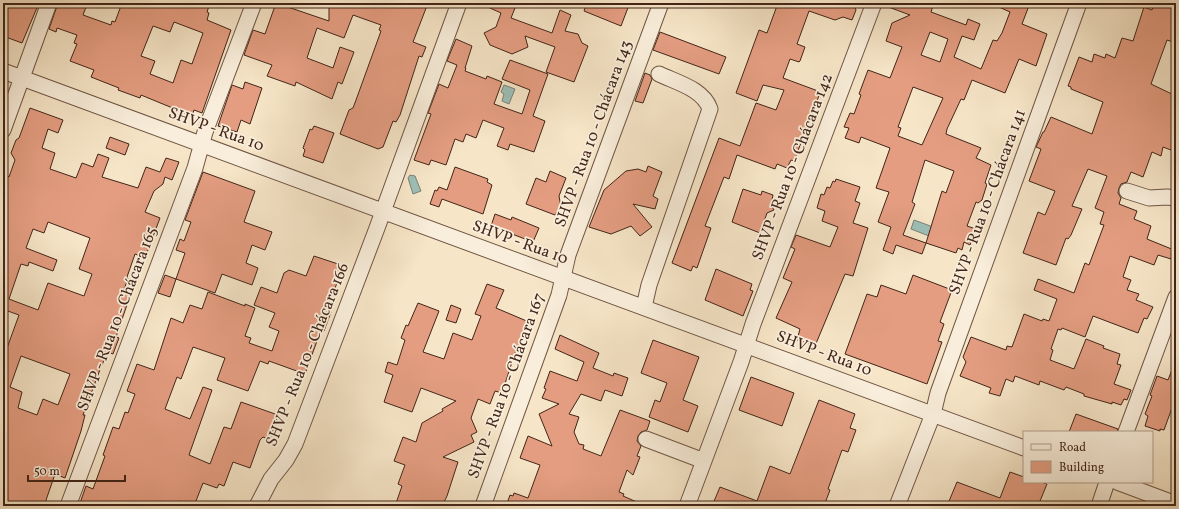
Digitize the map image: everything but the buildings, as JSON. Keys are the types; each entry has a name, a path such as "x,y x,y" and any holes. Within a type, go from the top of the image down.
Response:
{"street":[{"path":"3,130 49,3"},
{"name":"SHVP - Rua 10 - Chácara 165","path":"68,506 195,168 201,144 254,3"},
{"name":"SHVP - Rua 10 - Chácara 166","path":"257,506 271,479 286,460 295,444 383,211 459,3"},
{"name":"SHVP - Rua 10 - Chácara 143","path":"563,278 568,255 661,3"},
{"name":"SHVP - Rua 10 - Chácara 142","path":"687,506 874,3"},
{"name":"SHVP - Rua 10 - Chácara 141","path":"898,506 933,414 938,393 1080,3"},
{"name":"SHVP - Rua 10","path":"3,71 746,344 1023,448"},
{"path":"644,307 649,285 710,109 707,100 700,93 660,74"},
{"path":"1127,191 1149,198 1167,196 1176,198"},
{"name":"SHVP - Rua 10 - Chácara 167","path":"483,506 559,295 563,278"},
{"path":"1126,431 1176,298"},
{"path":"646,439 704,461"},
{"path":"1099,506 1108,483"},
{"path":"1120,483 1176,504"}],"water":[{"path":"504,85 515,89 509,104 502,101 504,94 501,92"},
{"path":"410,175 415,176 421,191 413,194 408,178"},
{"path":"914,220 933,227 929,236 911,229"}]}
